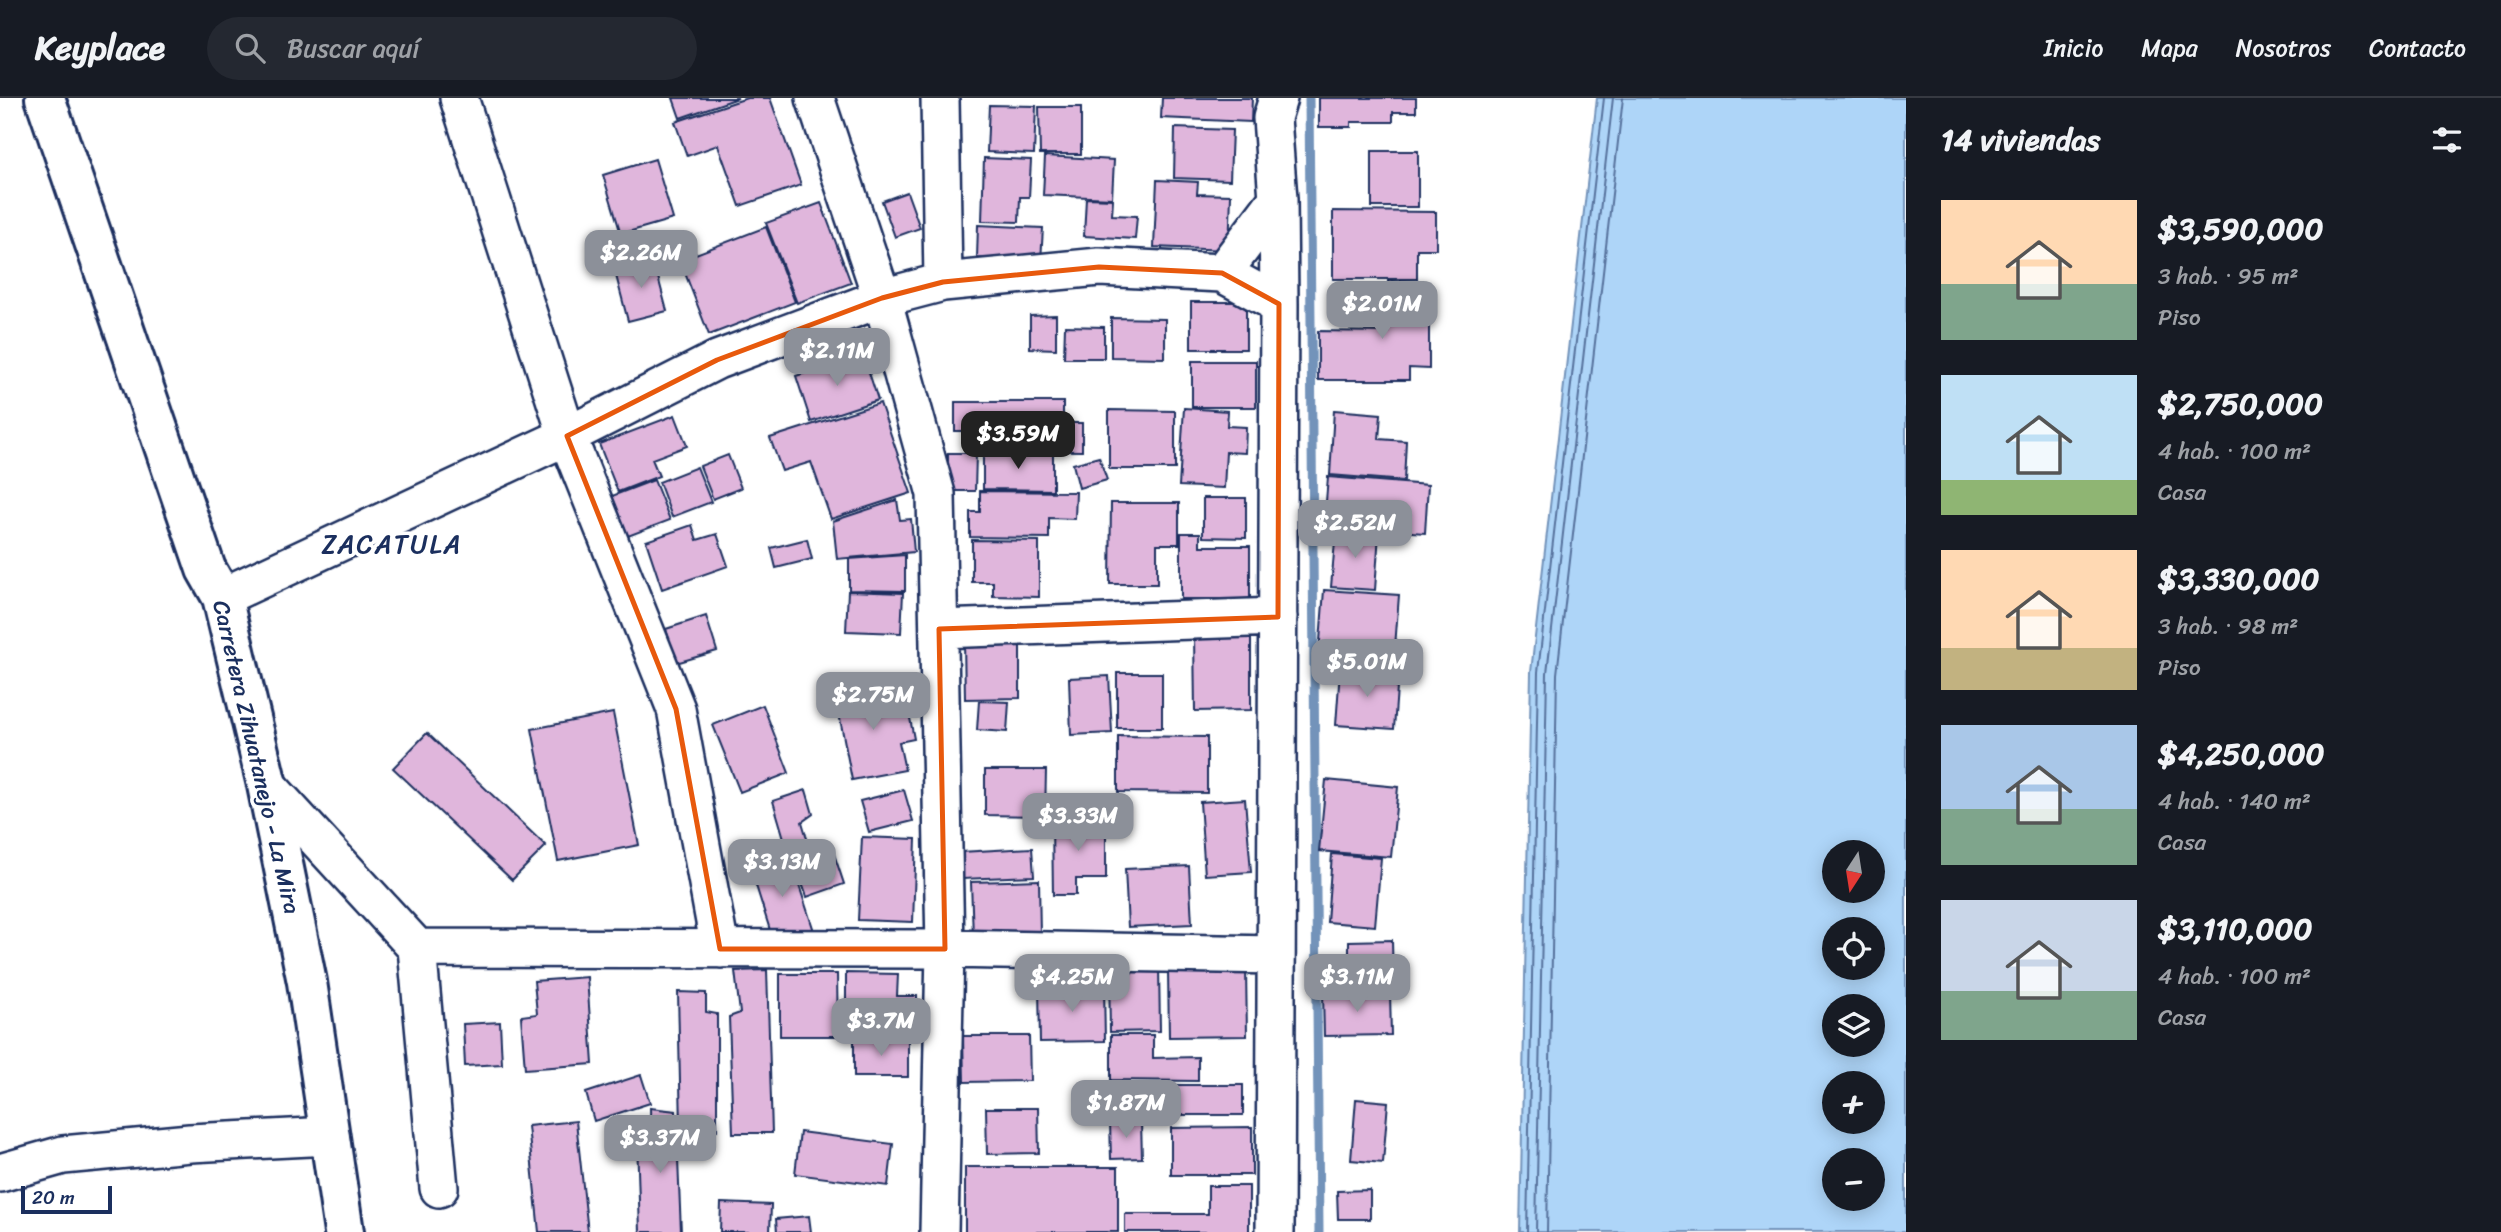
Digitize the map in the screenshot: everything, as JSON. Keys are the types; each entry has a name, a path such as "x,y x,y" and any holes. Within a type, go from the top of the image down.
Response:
{"highway":[{"name":"Carretera Zihuatanejo - La Mira","path":"45,98 206,569 222,597 267,785 307,982 344,1232"}],"street":[{"path":"458,98 567,436 676,709 720,949"},
{"path":"816,98 882,298 936,494 945,949 939,1232"},
{"path":"940,98 943,282"},
{"path":"1275,1232 1279,199 1272,118 1278,98"},
{"path":"1222,274 1279,199"},
{"path":"222,597 567,436 717,360 882,298 943,282 1099,267 1222,274 1279,304"},
{"path":"939,629 1278,617"},
{"path":"267,785 417,948 439,1188"},
{"path":"417,948 945,949 1276,955"},
{"path":"0,1173 63,1155 190,1143 330,1136"}],"highlighted area":[{"path":"1099,267 1222,273 1279,304 1278,617 939,629 945,949 720,949 676,709 567,436 717,360 882,298 943,282"}],"water":[{"path":"1597,98 1906,98 1906,1232 1520,1232 1531,672"}],"building":[{"path":"673,98 738,98 680,118"},
{"path":"747,98 770,98 801,185 740,206 718,145 687,156 675,122"},
{"path":"1162,98 1252,98 1251,122 1161,118"},
{"path":"1319,98 1416,98 1416,112 1393,112 1393,122 1351,122 1351,127 1319,127"},
{"path":"989,105 1036,106 1034,154 987,152"},
{"path":"1039,107 1081,107 1081,154 1040,154"},
{"path":"1175,128 1232,130 1230,180 1174,178"},
{"path":"1372,151 1418,151 1418,207 1372,207"},
{"path":"1045,156 1114,160 1112,198 1043,195"},
{"path":"984,158 1031,160 1029,197 1020,197 1019,222 982,221"},
{"path":"655,159 673,219 621,234 603,175"},
{"path":"1157,180 1198,182 1197,194 1231,195 1229,250 1154,247"},
{"path":"907,192 920,228 895,237 882,201"},
{"path":"1086,198 1113,199 1112,215 1137,216 1135,239 1084,236"},
{"path":"821,203 851,283 797,303 766,223"},
{"path":"1333,211 1436,212 1436,249 1417,249 1417,279 1333,279"},
{"path":"978,225 1043,228 1041,261 977,258"},
{"path":"766,227 795,302 709,335 680,260"},
{"path":"653,258 667,311 628,321 614,268"},
{"path":"1388,281 1429,282 1429,369 1409,368 1409,380 1318,380 1318,331 1388,332"},
{"path":"1191,302 1246,302 1246,349 1191,349"},
{"path":"1056,315 1056,349 1030,348 1030,316"},
{"path":"1111,318 1165,319 1165,358 1111,357"},
{"path":"1065,326 1104,327 1104,358 1064,358"},
{"path":"863,354 878,400 811,422 796,376"},
{"path":"1192,361 1256,361 1256,407 1192,407"},
{"path":"955,402 1063,402 1063,423 1082,423 1082,451 982,450 982,431 955,431"},
{"path":"880,403 911,493 831,519 811,462 782,471 770,438"},
{"path":"1184,408 1228,411 1227,426 1246,427 1245,453 1226,452 1224,488 1179,486"},
{"path":"1109,410 1175,411 1175,469 1109,469"},
{"path":"1334,410 1381,414 1379,439 1406,441 1404,481 1330,475"},
{"path":"675,415 687,446 652,459 659,476 618,492 599,444"},
{"path":"983,452 1053,453 1053,490 983,489"},
{"path":"948,453 976,453 975,491 948,491"},
{"path":"728,455 741,488 713,499 700,466"},
{"path":"1099,457 1107,480 1079,488 1073,464"},
{"path":"697,467 711,502 672,517 659,482"},
{"path":"1328,477 1428,485 1425,533 1324,526"},
{"path":"654,480 670,520 628,536 612,496"},
{"path":"980,491 1076,492 1075,519 1049,518 1049,538 970,537 970,512 980,512"},
{"path":"1203,498 1246,498 1246,538 1203,537"},
{"path":"897,500 900,520 911,519 914,552 837,559 833,521"},
{"path":"1111,503 1179,503 1179,544 1157,544 1157,584 1110,584"},
{"path":"692,525 697,540 717,534 728,566 662,589 646,541"},
{"path":"1336,530 1379,533 1375,590 1331,587"},
{"path":"1181,533 1200,533 1200,546 1250,546 1250,599 1181,599"},
{"path":"807,539 812,559 776,568 771,548"},
{"path":"972,540 1039,541 1039,597 993,596 993,582 972,582"},
{"path":"905,555 905,591 849,590 849,559"},
{"path":"1324,590 1399,595 1393,673 1318,667"},
{"path":"848,591 903,593 901,633 846,631"},
{"path":"706,616 717,651 676,663 666,629"},
{"path":"1251,632 1251,710 1195,711 1194,633"},
{"path":"964,640 1020,640 1020,698 965,699"},
{"path":"1340,670 1398,674 1394,729 1336,725"},
{"path":"1117,673 1162,673 1162,728 1117,728"},
{"path":"1109,676 1112,733 1071,735 1069,678"},
{"path":"875,686 878,703 906,697 914,739 899,742 905,770 852,780 835,693"},
{"path":"979,701 1009,702 1007,732 977,730"},
{"path":"763,705 789,773 740,792 713,725"},
{"path":"613,713 639,845 558,861 532,729"},
{"path":"427,733 546,846 512,880 393,768"},
{"path":"1118,736 1207,737 1207,793 1118,792"},
{"path":"985,770 1046,770 1045,816 985,815"},
{"path":"1326,780 1398,787 1391,857 1319,851"},
{"path":"806,790 813,814 802,822 809,845 788,852 773,801"},
{"path":"904,790 913,821 869,832 860,801"},
{"path":"1245,799 1251,872 1205,875 1200,802"},
{"path":"1052,819 1106,819 1106,879 1076,879 1076,895 1053,895"},
{"path":"862,837 916,839 913,922 858,920"},
{"path":"1032,848 1034,876 962,879 961,852"},
{"path":"833,851 844,884 807,897 795,864"},
{"path":"1332,854 1381,858 1375,926 1327,922"},
{"path":"791,861 814,931 770,930 752,873"},
{"path":"1189,866 1192,924 1128,927 1125,869"},
{"path":"1039,880 1040,935 973,936 971,882"},
{"path":"1392,940 1393,983 1349,983 1349,941"},
{"path":"1109,966 1159,966 1160,1031 1110,1032"},
{"path":"1246,968 1247,1036 1169,1037 1168,969"},
{"path":"767,970 772,1133 733,1133 729,1017 740,1013 735,971"},
{"path":"846,973 898,974 897,996 917,996 917,1033 846,1032"},
{"path":"780,974 837,974 838,1036 780,1036"},
{"path":"587,977 593,1064 525,1069 521,1016 537,1014 534,981"},
{"path":"1104,986 1105,1041 1040,1042 1039,987"},
{"path":"678,992 706,993 706,1012 717,1014 717,1130 681,1127"},
{"path":"1323,992 1390,992 1391,1035 1324,1036"},
{"path":"500,1022 502,1064 465,1066 463,1024"},
{"path":"1111,1035 1153,1035 1153,1058 1198,1057 1198,1081 1111,1080"},
{"path":"963,1036 1029,1036 1030,1081 964,1082"},
{"path":"854,1039 908,1040 908,1077 854,1077"},
{"path":"641,1075 650,1103 594,1121 586,1093"},
{"path":"1130,1085 1243,1085 1243,1115 1131,1115"},
{"path":"1356,1099 1388,1102 1383,1163 1351,1160"},
{"path":"650,1108 676,1111 681,1232 640,1232 637,1139 651,1142"},
{"path":"986,1108 1038,1108 1039,1153 987,1154"},
{"path":"576,1121 588,1232 539,1232 528,1126"},
{"path":"1110,1121 1141,1121 1142,1158 1111,1159"},
{"path":"1252,1127 1252,1175 1171,1175 1171,1128"},
{"path":"800,1132 893,1144 888,1186 795,1174"},
{"path":"965,1167 1118,1167 1118,1232 965,1232"},
{"path":"1208,1186 1249,1186 1249,1232 1125,1232 1125,1214 1208,1214"},
{"path":"1370,1190 1370,1219 1338,1219 1337,1191"},
{"path":"721,1203 771,1205 770,1232 720,1232"},
{"path":"809,1216 811,1232 777,1232 776,1219"}],"waterway":[{"path":"1309,98 1319,1232"}],"district":[{"name":"ZACATULA","path":"392,544"}]}
